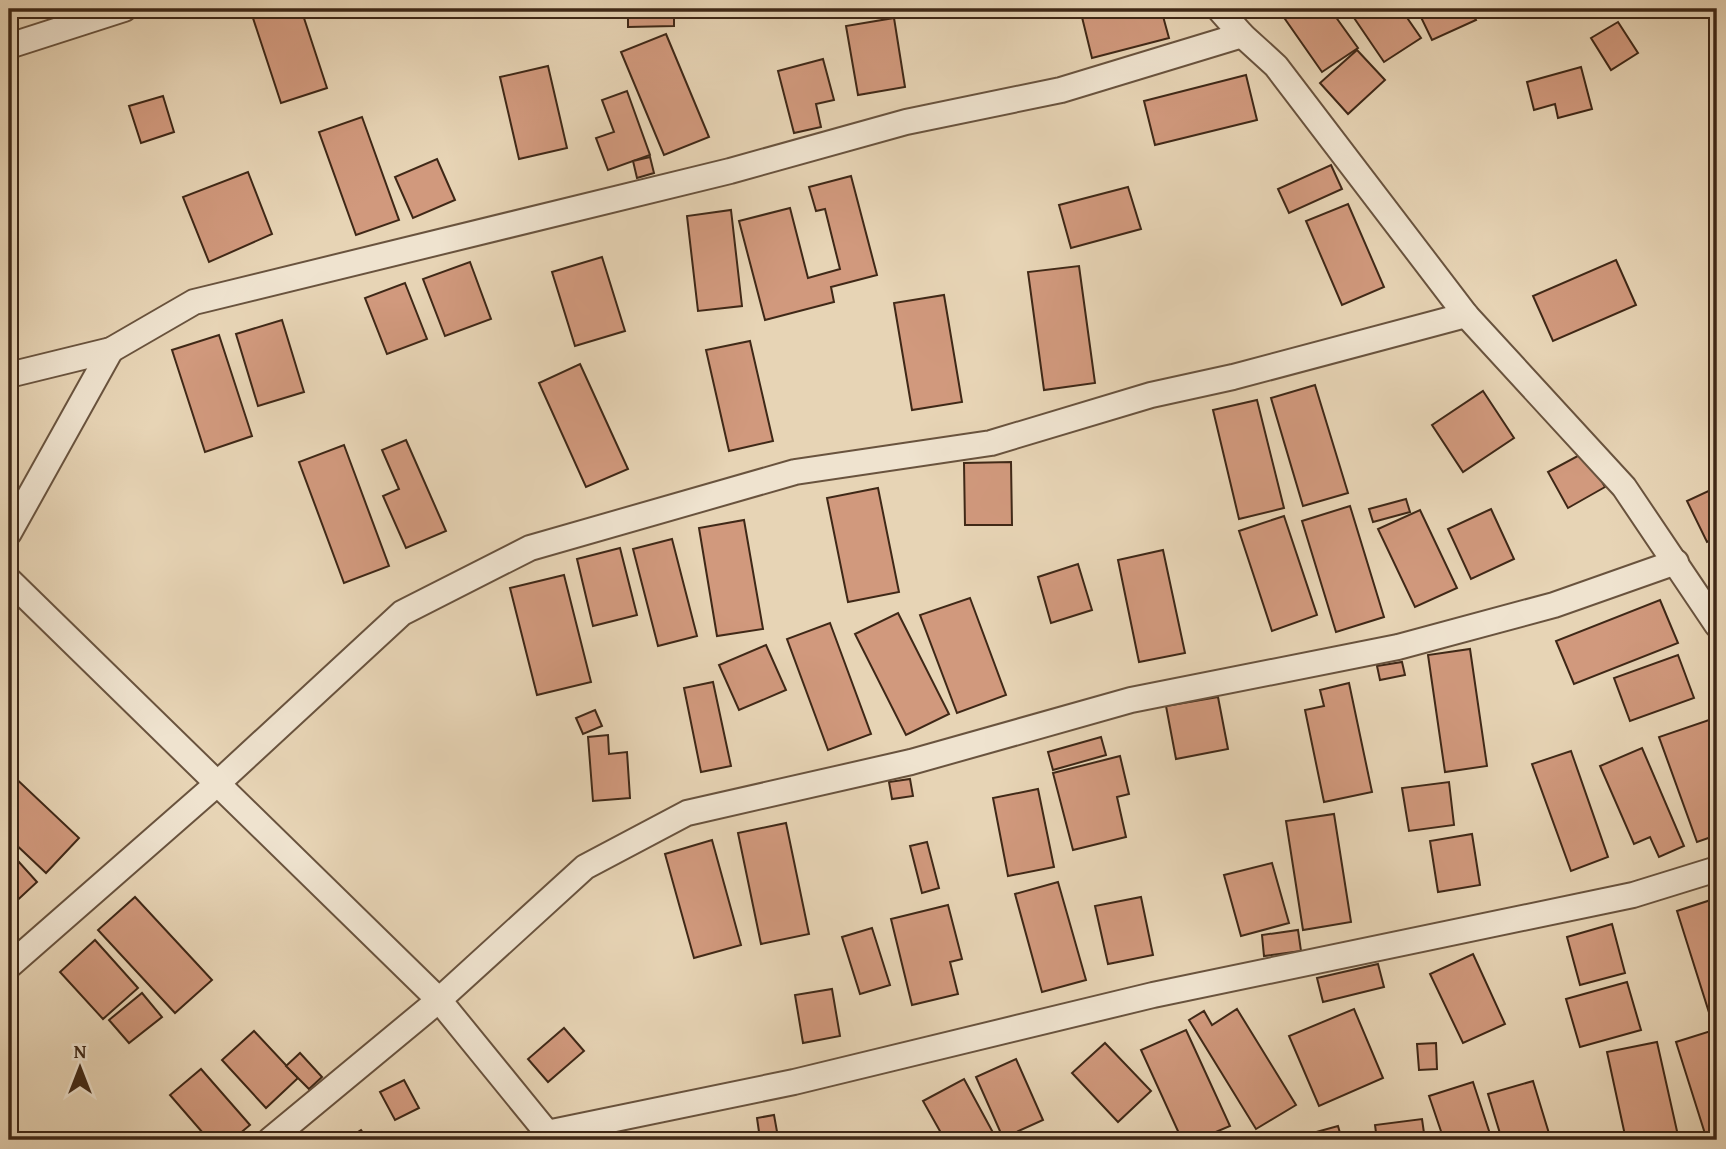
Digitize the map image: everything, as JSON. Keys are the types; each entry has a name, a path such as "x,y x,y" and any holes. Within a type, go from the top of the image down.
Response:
{"street":[{"path":"9,46 124,9"},
{"path":"1226,11 1242,35 1276,66 1466,316 1624,487 1717,625"},
{"path":"9,375 111,350 194,302 730,171 906,122 1061,90 1242,35"},
{"path":"9,966 218,783 402,613 530,548 795,472 991,443 1151,395 1334,352 1466,316"},
{"path":"9,533 111,350"},
{"path":"270,1140 439,1000 584,867 687,813 911,762 1131,699 1398,647 1554,605 1676,562"},
{"path":"9,580 439,1000 550,1137 794,1082 1153,995 1633,895 1717,869"}],"building":[{"path":"250,9 301,9 327,88 281,103"},
{"path":"628,9 674,9 674,26 628,27"},
{"path":"1080,9 1161,9 1169,38 1092,58"},
{"path":"1300,9 1330,9 1358,48 1322,72 1285,19"},
{"path":"1348,9 1401,9 1421,38 1384,62"},
{"path":"1417,9 1470,9 1476,20 1432,40"},
{"path":"894,18 905,87 858,95 846,26"},
{"path":"1618,22 1638,53 1611,70 1591,38"},
{"path":"666,34 709,137 664,155 621,52"},
{"path":"1357,50 1385,80 1348,114 1320,83"},
{"path":"823,59 834,100 816,104 821,127 794,133 778,71"},
{"path":"548,66 567,148 519,159 500,77"},
{"path":"1581,67 1592,109 1558,118 1555,104 1534,110 1527,82"},
{"path":"1246,75 1257,120 1155,145 1144,101"},
{"path":"627,91 650,155 608,170 596,138 614,132 602,100"},
{"path":"163,96 174,132 141,143 129,106"},
{"path":"362,117 399,220 356,235 319,132"},
{"path":"650,157 654,173 637,178 633,161"},
{"path":"437,159 455,200 413,218 395,177"},
{"path":"1331,165 1342,189 1289,213 1278,189"},
{"path":"248,172 272,234 209,262 183,197"},
{"path":"851,176 877,275 831,287 834,302 765,320 739,221 790,208 808,278 840,269 825,209 816,211 809,187"},
{"path":"1128,187 1141,229 1071,248 1059,205"},
{"path":"1348,204 1384,287 1342,305 1306,221"},
{"path":"731,210 742,306 698,311 687,216"},
{"path":"602,257 625,331 575,346 552,272"},
{"path":"1616,260 1636,305 1553,341 1533,296"},
{"path":"470,262 491,319 445,336 423,279"},
{"path":"1079,266 1095,383 1044,390 1028,272"},
{"path":"405,283 427,339 387,354 365,298"},
{"path":"944,295 962,402 912,410 894,303"},
{"path":"282,320 304,392 258,406 236,334"},
{"path":"219,335 252,436 205,452 172,350"},
{"path":"750,341 773,441 729,451 706,350"},
{"path":"580,364 628,469 586,487 539,383"},
{"path":"1315,385 1348,493 1303,506 1271,398"},
{"path":"1483,391 1514,438 1463,472 1432,425"},
{"path":"1257,400 1284,508 1239,519 1213,410"},
{"path":"406,440 446,531 406,548 383,496 399,489 382,450"},
{"path":"344,445 389,566 344,583 299,462"},
{"path":"1585,452 1605,487 1568,508 1548,472"},
{"path":"1011,462 1012,525 965,525 964,463"},
{"path":"1717,487 1717,537 1707,542 1687,501"},
{"path":"878,488 899,592 848,602 827,498"},
{"path":"1406,499 1410,512 1373,522 1369,509"},
{"path":"1350,506 1384,617 1336,632 1302,521"},
{"path":"1491,509 1514,559 1471,579 1448,529"},
{"path":"1420,510 1457,588 1415,607 1378,529"},
{"path":"1284,516 1317,615 1272,631 1239,531"},
{"path":"744,520 763,629 717,636 699,528"},
{"path":"672,539 697,636 658,646 633,549"},
{"path":"620,548 637,615 593,626 577,559"},
{"path":"1163,550 1185,653 1139,662 1118,560"},
{"path":"1078,564 1092,610 1051,623 1038,577"},
{"path":"564,575 591,682 537,695 510,588"},
{"path":"970,598 1006,695 957,713 920,615"},
{"path":"1660,600 1678,643 1574,684 1556,641"},
{"path":"898,613 949,714 906,735 855,634"},
{"path":"830,623 871,734 828,750 787,639"},
{"path":"766,645 786,690 739,710 719,665"},
{"path":"1470,649 1487,766 1445,772 1428,655"},
{"path":"1678,655 1694,698 1630,721 1614,678"},
{"path":"1402,662 1405,675 1380,680 1377,666"},
{"path":"713,682 731,766 701,772 684,688"},
{"path":"1349,683 1372,792 1324,802 1305,710 1324,706 1320,690"},
{"path":"1218,697 1228,749 1176,759 1166,706"},
{"path":"595,710 602,726 583,734 576,718"},
{"path":"1709,720 1717,744 1717,835 1697,842 1659,737"},
{"path":"608,735 609,754 627,752 630,798 593,801 588,737"},
{"path":"1101,737 1106,755 1053,770 1048,752"},
{"path":"1642,748 1684,846 1659,857 1650,837 1634,844 1600,766"},
{"path":"1571,751 1608,857 1571,871 1532,764"},
{"path":"1120,756 1129,794 1117,797 1126,837 1073,850 1053,773"},
{"path":"9,772 79,838 46,873 9,838"},
{"path":"910,779 913,796 892,799 889,782"},
{"path":"1449,782 1454,825 1409,831 1402,788"},
{"path":"1038,789 1054,867 1008,876 993,798"},
{"path":"1334,814 1351,922 1303,930 1286,821"},
{"path":"786,823 809,934 761,944 738,833"},
{"path":"1472,834 1480,885 1438,892 1430,841"},
{"path":"712,840 741,945 694,958 665,854"},
{"path":"927,842 939,888 922,893 910,846"},
{"path":"9,851 37,882 9,908"},
{"path":"1272,863 1289,923 1241,936 1224,875"},
{"path":"1058,882 1086,980 1042,992 1015,894"},
{"path":"135,897 212,980 175,1013 98,930"},
{"path":"1141,897 1153,955 1108,964 1095,906"},
{"path":"1717,898 1717,1021 1712,1022 1677,911"},
{"path":"948,905 962,959 950,962 958,994 912,1005 891,919"},
{"path":"1612,924 1625,973 1580,985 1567,937"},
{"path":"872,928 890,985 860,994 842,937"},
{"path":"1298,930 1301,951 1264,956 1262,935"},
{"path":"95,940 138,988 103,1019 60,972"},
{"path":"1473,954 1505,1024 1463,1043 1430,974"},
{"path":"1378,964 1384,987 1323,1002 1317,978"},
{"path":"1627,982 1641,1030 1580,1047 1566,999"},
{"path":"832,989 840,1036 803,1043 795,995"},
{"path":"142,993 162,1017 129,1043 109,1020"},
{"path":"1237,1009 1296,1105 1256,1129 1189,1020 1204,1011 1212,1025"},
{"path":"1354,1009 1383,1078 1319,1106 1289,1036"},
{"path":"564,1028 584,1051 548,1082 528,1059"},
{"path":"1717,1029 1717,1140 1707,1140 1676,1042"},
{"path":"1186,1030 1230,1126 1197,1140 1182,1140 1141,1050"},
{"path":"254,1031 298,1078 266,1108 222,1060"},
{"path":"1657,1042 1679,1140 1626,1140 1607,1052"},
{"path":"1105,1043 1151,1091 1118,1122 1072,1073"},
{"path":"1436,1043 1437,1069 1419,1070 1417,1044"},
{"path":"300,1053 322,1077 309,1089 286,1066"},
{"path":"1016,1059 1043,1120 1003,1138 976,1077"},
{"path":"201,1069 250,1125 232,1140 209,1140 170,1095"},
{"path":"964,1079 997,1140 945,1140 923,1101"},
{"path":"404,1080 419,1108 395,1120 380,1092"},
{"path":"1533,1081 1551,1140 1502,1140 1488,1094"},
{"path":"1473,1082 1492,1140 1444,1140 1429,1096"},
{"path":"774,1115 778,1137 760,1139 757,1118"},
{"path":"1422,1119 1425,1140 1377,1140 1375,1125"},
{"path":"1338,1126 1342,1140 1298,1140 1298,1137"},
{"path":"361,1130 368,1140 345,1140"}]}
